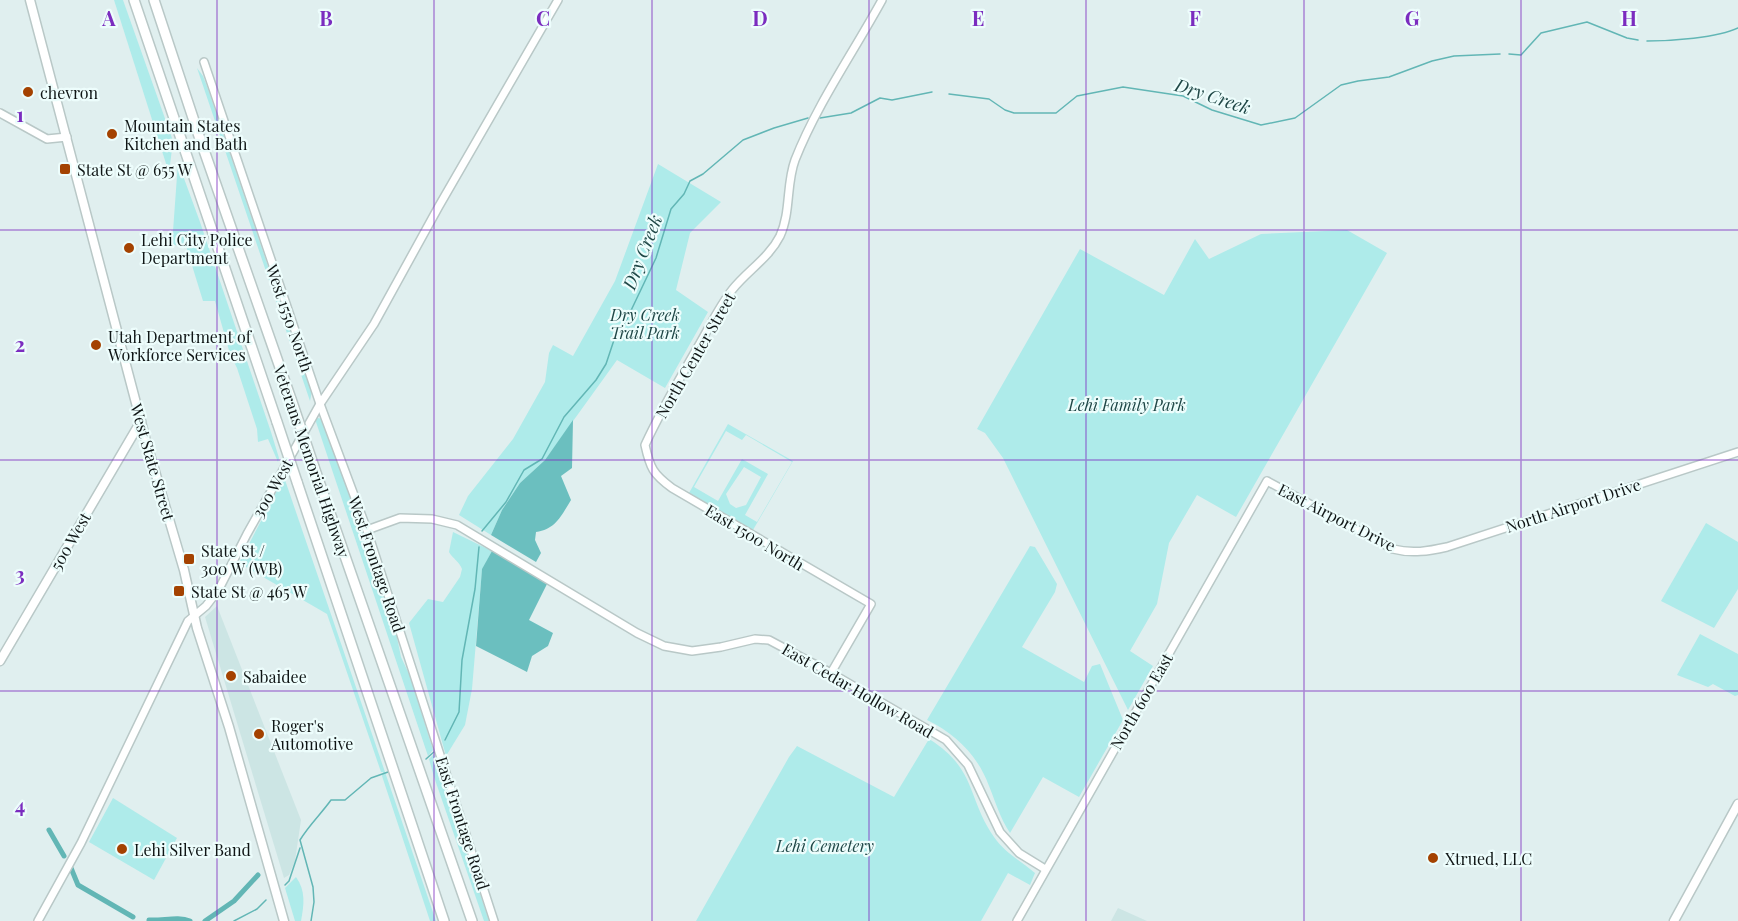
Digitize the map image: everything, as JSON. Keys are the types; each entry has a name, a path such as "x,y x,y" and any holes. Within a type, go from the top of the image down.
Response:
{"highway":[{"name":"Veterans Memorial Highway","path":"134,0 444,921"},
{"name":"Veterans Memorial Highway","path":"154,0 199,136 472,921"}],"main road":[{"name":"West State Street","path":"30,0 141,421 184,570 194,616 229,727 284,921"},
{"name":"500 West","path":"0,661 141,421"},
{"path":"1674,921 1738,804"}],"street":[{"name":"300 West","path":"38,921 81,843 188,621 206,606 219,589 320,404 374,324 558,0"},
{"name":"North Center Street","path":"648,461 645,445 655,423 721,306 780,236 790,175 796,158 827,96 882,0"},
{"name":"West 1550 North","path":"204,62 320,404"},
{"path":"0,114 47,139 67,136"},
{"name":"West Frontage Road","path":"320,404 367,530 431,724"},
{"name":"North Airport Drive","path":"1408,552 1426,552 1447,547 1738,452"},
{"name":"East 1500 North","path":"648,461 657,477 672,488 871,604 831,673"},
{"name":"East Airport Drive","path":"1267,481 1393,549 1408,552"},
{"name":"North 600 East","path":"1017,921 1267,481"},
{"name":"East Cedar Hollow Road","path":"367,530 400,518 432,519 450,523 467,530 637,633 664,646 692,651 721,648 755,639 769,640 946,740 968,765 1000,832 1019,853 1045,869"},
{"name":"East Frontage Road","path":"431,724 494,921"}],"shaded area":[{"path":"573,420 572,468 561,476 571,500 553,525 536,532 535,540 541,553 536,562 491,535 502,510 520,483 545,460"},
{"path":"492,551 547,584 529,620 553,633 548,646 532,656 527,672 476,646 482,569"},
{"path":"217,606 301,820 295,861 289,875 284,878 205,617"},
{"path":"1118,908 1147,921 1111,921"}],"green space":[{"path":"114,0 123,0 173,141 169,173"},
{"path":"197,68 208,89 312,391 310,401"},
{"path":"178,162 271,432 279,458 278,462 268,439 258,442 257,429 237,368 230,354 215,301 203,301 186,246 172,245"},
{"name":"Dry Creek Trail Park","path":"658,164 721,202 690,233 676,290 708,312 665,388 617,360 545,460 520,483 502,510 491,535 459,515 468,496 513,439 545,382 549,353 553,345 573,356 615,281"},
{"name":"Lehi Family Park","path":"1347,230 1387,253 1236,517 1197,495 1169,543 1157,604 1130,651 1153,666 1128,710 1003,458 985,433 977,429 1080,249 1164,295 1195,239 1209,259 1261,234"},
{"path":"315,419 323,419 394,623 401,657 410,676 433,750 428,756"},
{"path":"728,424 793,461 753,530 689,493","holes":["726,431 742,440 746,435 792,462 757,522 745,515 768,474 742,459 718,501 694,487","744,467 761,477 746,505 736,508 730,504 726,494"]},
{"path":"284,477 436,921 430,921 382,776 383,772 381,772 327,614 239,563"},
{"path":"1706,523 1738,542 1738,589 1714,628 1661,601"},
{"path":"453,532 492,551 482,570 472,689 465,725 446,756 409,623 428,599 443,602 460,577 462,569 449,552"},
{"path":"1030,546 1035,547 1057,584 1055,592 1022,647 1084,682 1092,666 1100,664 1123,720 1079,797 1043,777 1010,833 979,765 956,739 927,720"},
{"path":"1700,634 1738,654 1738,695 1735,696 1713,684 1708,687 1677,675"},
{"name":"Lehi Cemetery","path":"929,739 956,761 964,773 985,823 998,843 1035,873 1030,885 1008,873 981,921 696,921 797,746 894,797"},
{"path":"434,754 489,921 484,921 434,777 429,759"},
{"path":"113,798 177,838 154,880 89,842"},
{"path":"296,877 303,893 301,921 295,921 285,888"}],"waterway":[{"name":"Dry Creek","path":"1509,54 1521,55 1541,33 1587,22 1638,40"},
{"name":"Dry Creek","path":"1647,41 1706,37 1738,28"},
{"name":"Dry Creek","path":"949,94 989,99 1014,113 1056,113 1077,96 1123,87 1183,96 1212,110 1261,125 1295,118 1341,85 1389,77 1432,61 1454,56 1500,54"},
{"name":"Dry Creek","path":"820,118 851,113 880,98 892,100 932,92"},
{"name":"Dry Creek","path":"482,531 506,502 524,470 542,459 564,417 596,380 606,364 616,334 626,321 656,258 671,209 684,194 690,181 703,174 743,140 808,118"},
{"name":"Dry Creek","path":"445,740 459,712 462,660 475,589 479,547"},
{"name":"Dry Creek","path":"426,759 435,751"},
{"name":"Dry Creek","path":"311,921 314,902 313,887 300,840 331,800 345,800 371,778 388,772"},
{"path":"49,830 64,856"},
{"path":"285,885 289,881 300,848"},
{"path":"71,868 78,885 133,917"},
{"path":"205,921 234,901 258,875"},
{"path":"234,921 257,909 266,900"},
{"path":"149,920 190,921"}],"place":[{"name":"chevron","path":"28,92"},
{"name":"Mountain States Kitchen and Bath","path":"112,134"},
{"name":"State St @ 655 W","path":"65,169"},
{"name":"Lehi City Police Department","path":"129,248"},
{"name":"Utah Department of Workforce Services","path":"96,345"},
{"name":"State St / 300 W (WB)","path":"189,559"},
{"name":"State St @ 465 W","path":"179,591"},
{"name":"Sabaidee","path":"231,676"},
{"name":"Roger's Automotive","path":"259,734"},
{"name":"Lehi Silver Band","path":"122,849"},
{"name":"Xtrued, LLC","path":"1433,858"}]}
